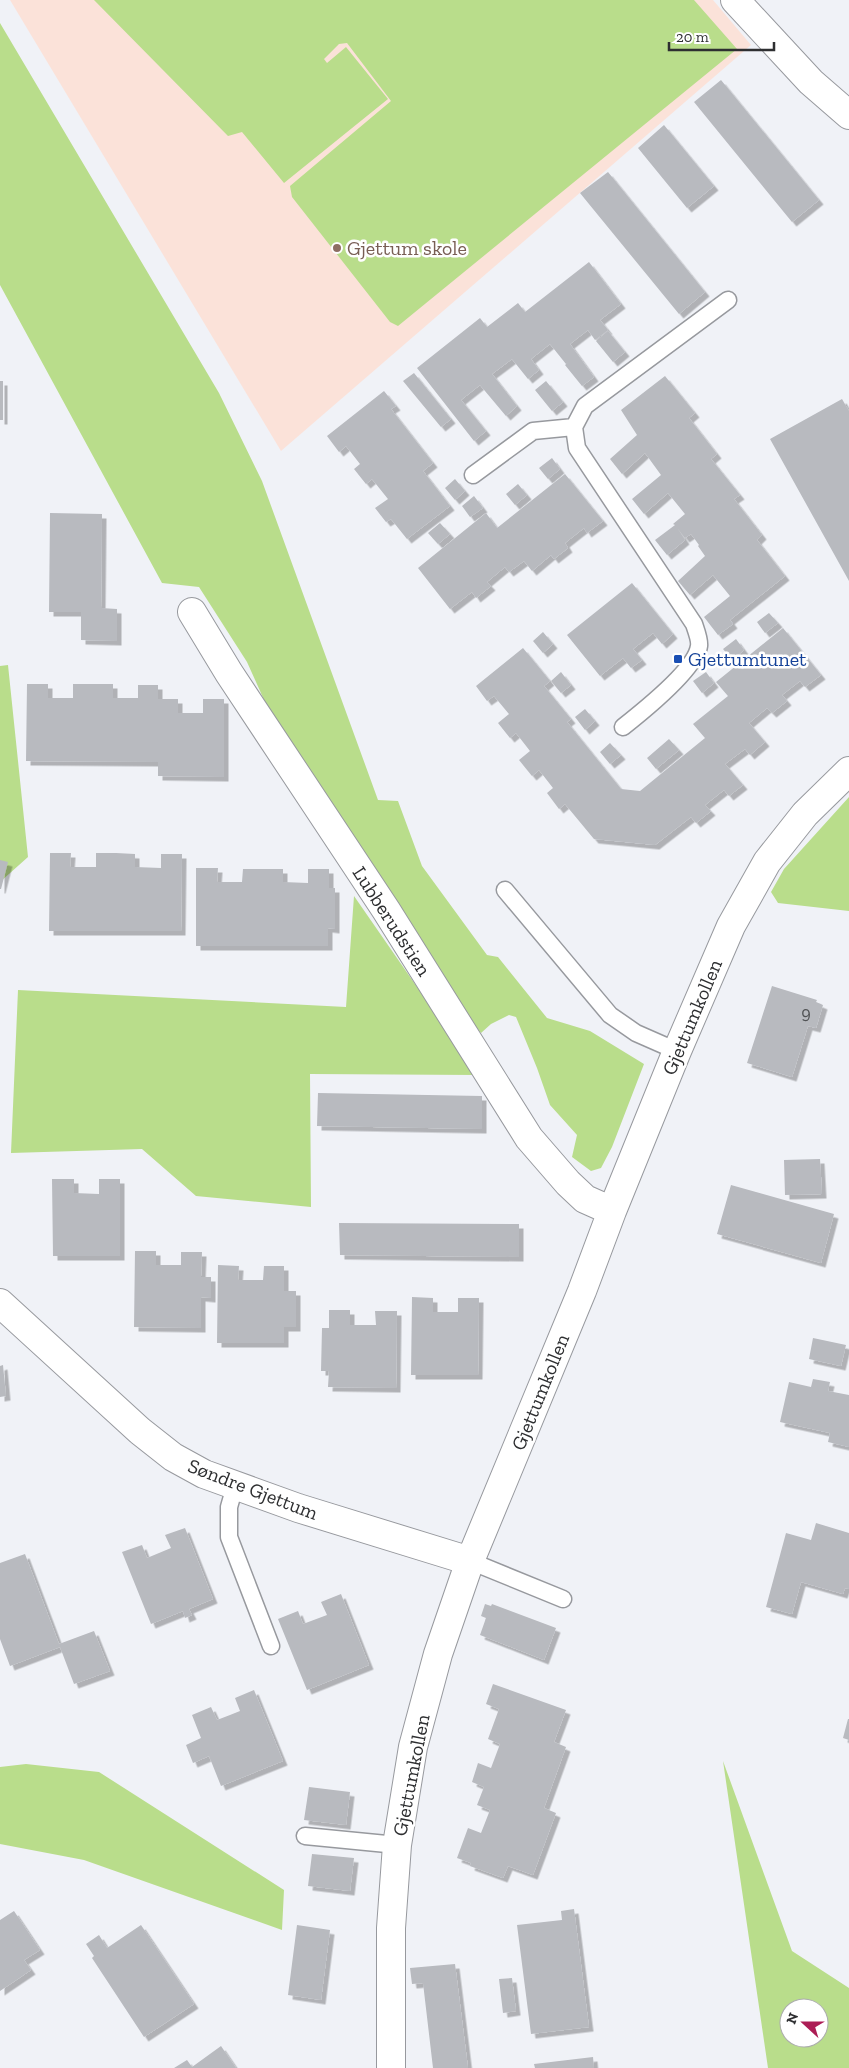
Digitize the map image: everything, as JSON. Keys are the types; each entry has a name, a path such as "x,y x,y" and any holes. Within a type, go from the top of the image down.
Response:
{"street":[{"path":"734,0 811,82 849,115"},
{"name":"Lubberudstien","path":"192,612 234,681 386,910 529,1138 568,1183 585,1199 612,1212"},
{"name":"Gjettumkollen","path":"391,2068 391,1928 398,1845 413,1747 438,1654 470,1561 582,1291 677,1051 731,926 767,862 805,814 849,771"},
{"name":"Søndre Gjettum","path":"0,1303 140,1432 173,1457 204,1474 235,1486 298,1508 470,1561"}],"lane":[{"path":"623,727 658,698 683,672 696,658 700,645 694,624 577,448 574,427 585,406 728,300"},
{"path":"474,475 533,431 574,427"},
{"path":"505,890 610,1015 636,1033 677,1051"},
{"path":"235,1486 229,1506 229,1537 270,1646"},
{"path":"470,1561 563,1599"},
{"path":"304,1836 398,1845"}],"shaded area":[{"name":"Gjettum skole","path":"10,0 713,0 751,45 281,451"}],"green space":[{"name":"Gjettum skole","path":"94,0 694,0 737,49 398,326 390,322 292,197 290,186 391,101 347,43 339,44 324,59 327,63 346,47 388,99 284,183 242,132 228,136"},
{"path":"0,23 219,393 262,481 378,800 398,801 422,866 487,955 498,957 547,1018 590,1031 644,1064 612,1147 601,1168 591,1171 572,1157 577,1135 550,1105 516,1017 509,1015 491,1024 481,1033 473,1023 269,711 247,662 199,587 162,583 0,285"},
{"path":"8,665 28,857 0,882 0,666"},
{"path":"849,797 849,911 778,903 771,892 784,869"},
{"path":"354,896 478,1075 310,1074 311,1207 196,1196 142,1149 11,1153 18,990 346,1007"},
{"path":"723,1761 792,1951 849,1988 849,2068 768,2068"},
{"path":"26,1764 99,1772 284,1890 282,1930 84,1860 0,1844 0,1767"}],"building":[{"path":"721,80 819,200 792,222 694,102"},
{"path":"664,125 714,186 687,208 638,148"},
{"path":"608,172 705,292 679,314 580,193"},
{"path":"589,262 621,304 600,320 608,330 595,340 588,330 570,344 594,377 582,386 565,365 570,361 566,364 550,344 531,359 539,370 528,379 512,359 492,374 517,406 506,416 480,385 461,400 486,431 474,441 417,368 480,318 487,327 518,303 525,312"},
{"path":"608,331 625,352 613,362 596,341"},
{"path":"414,373 451,419 441,427 403,381"},
{"path":"665,376 695,413 689,418 717,454 711,459 740,495 734,499 762,535 757,540 785,576 730,620 733,624 718,635 704,617 730,596 713,575 690,595 678,581 705,556 699,545 691,534 685,538 678,529 685,540 667,555 655,540 675,525 673,524 685,514 668,493 644,514 632,499 661,475 645,453 622,474 610,459 637,435 621,410"},
{"path":"0,381 3,381 3,420 0,420"},
{"path":"546,381 563,402 552,411 535,390"},
{"path":"384,391 396,406 391,409 433,463 423,471 450,506 407,539 391,519 386,522 375,508 388,499 372,479 366,484 354,469 360,464 346,446 339,452 327,436"},
{"path":"842,399 849,411 849,581 770,439"},
{"path":"552,458 560,469 548,479 539,468"},
{"path":"565,474 603,521 587,533 584,528 565,543 568,548 554,559 551,555 532,571 524,561 509,572 505,567 487,582 491,586 476,598 472,592 450,609 418,568 486,513 497,528"},
{"path":"455,479 465,491 455,500 445,488"},
{"path":"518,484 527,495 515,505 506,494"},
{"path":"474,496 483,508 470,517 462,506"},
{"path":"50,513 102,514 101,608 117,609 117,641 81,640 81,612 49,612"},
{"path":"440,523 450,534 438,544 428,533"},
{"path":"632,583 673,634 662,644 653,633 633,649 642,660 631,668 623,658 600,676 567,635"},
{"path":"769,613 778,623 765,633 757,622"},
{"path":"783,628 821,675 805,687 800,681 782,695 787,701 772,713 767,708 749,723 765,742 750,755 745,749 725,764 743,785 729,796 724,790 705,805 711,811 696,823 691,817 655,845 594,839 565,804 559,809 547,793 553,788 539,770 532,776 519,760 530,751 516,733 510,738 498,723 509,714 494,696 487,701 476,686 523,648 550,681 544,686 571,719 567,722 621,789 640,791 705,738 693,724 728,696 716,682"},
{"path":"543,632 553,644 543,653 533,641"},
{"path":"736,639 744,650 732,660 723,649"},
{"path":"561,672 571,685 561,693 551,681"},
{"path":"706,672 714,683 702,693 693,681"},
{"path":"27,684 48,684 48,698 73,698 73,684 113,684 113,698 138,698 138,685 158,685 158,699 178,699 178,713 203,713 203,699 224,699 224,777 158,776 158,762 26,761"},
{"path":"585,709 595,721 585,730 575,717"},
{"path":"669,739 679,750 656,769 647,758"},
{"path":"610,743 621,755 610,764 600,752"},
{"path":"50,853 71,853 70,867 96,867 96,853 116,853 135,854 135,867 161,868 161,854 182,854 181,931 49,931"},
{"path":"0,860 8,862 1,889 0,889"},
{"path":"196,868 218,868 217,882 242,882 243,869 283,869 283,882 308,883 308,869 329,869 329,888 335,888 335,929 328,928 328,946 196,946"},
{"path":"772,986 817,1000 816,1002 823,1005 816,1028 808,1026 792,1077 747,1063"},
{"path":"318,1093 482,1096 482,1129 317,1126"},
{"path":"820,1159 822,1194 785,1195 784,1160"},
{"path":"52,1179 74,1179 74,1193 99,1194 99,1179 120,1179 120,1256 53,1256"},
{"path":"731,1185 834,1214 821,1263 717,1234"},
{"path":"339,1223 519,1224 519,1257 340,1255"},
{"path":"135,1251 156,1251 156,1265 181,1265 181,1252 202,1252 201,1277 211,1277 211,1298 201,1297 201,1328 134,1327"},
{"path":"218,1265 239,1266 238,1280 263,1280 264,1266 284,1266 284,1291 296,1291 296,1327 284,1327 284,1343 217,1343"},
{"path":"412,1297 433,1298 433,1312 458,1312 458,1298 479,1298 478,1375 411,1375"},
{"path":"329,1310 350,1310 350,1325 376,1325 375,1311 397,1311 396,1388 328,1387 329,1371 321,1371 322,1328 329,1328"},
{"path":"813,1338 846,1345 841,1366 809,1359"},
{"path":"3,1365 6,1396 0,1397 0,1366"},
{"path":"813,1379 830,1382 828,1391 849,1395 849,1447 828,1442 830,1433 780,1422 789,1382 811,1387"},
{"path":"816,1523 849,1533 849,1589 845,1588 843,1594 801,1582 792,1614 766,1607 786,1533 811,1540"},
{"path":"185,1528 213,1599 189,1609 192,1615 185,1618 183,1611 151,1624 122,1552 142,1545 147,1558 171,1548 165,1535"},
{"path":"25,1554 59,1644 94,1631 110,1671 74,1684 60,1647 10,1666 0,1639 0,1563"},
{"path":"341,1594 369,1665 307,1690 278,1619 298,1611 303,1624 327,1615 321,1602"},
{"path":"485,1604 491,1606 492,1604 556,1628 544,1660 480,1635 486,1618 481,1616"},
{"path":"493,1684 566,1710 554,1742 566,1747 544,1808 556,1813 533,1875 508,1866 503,1878 470,1866 471,1863 457,1858 468,1828 481,1833 490,1810 477,1805 484,1787 472,1782 478,1763 491,1768 500,1744 488,1739 499,1709 486,1704"},
{"path":"254,1690 283,1761 221,1786 209,1756 193,1763 186,1745 201,1738 192,1715 211,1707 217,1720 240,1711 235,1698"},
{"path":"849,1719 849,1740 843,1738"},
{"path":"309,1787 350,1792 346,1825 304,1820"},
{"path":"312,1854 354,1858 350,1891 308,1886"},
{"path":"574,1909 589,2027 531,2034 517,1925 562,1920 561,1911"},
{"path":"14,1911 40,1950 24,1960 31,1970 0,1991 0,1920"},
{"path":"141,1925 194,2004 144,2037 92,1958 94,1956 86,1944 99,1935 107,1948"},
{"path":"297,1925 330,1930 321,2000 288,1995"},
{"path":"455,1964 468,2068 433,2068 423,1983 412,1984 410,1968"},
{"path":"512,1978 516,2011 503,2013 499,1979"},
{"path":"221,2046 236,2068 174,2068 187,2060 192,2067"},
{"path":"593,2057 594,2068 535,2068 534,2064"}],"place":[{"name":"Gjettum skole","path":"337,248"},
{"name":"Gjettumtunet","path":"678,659"}]}
